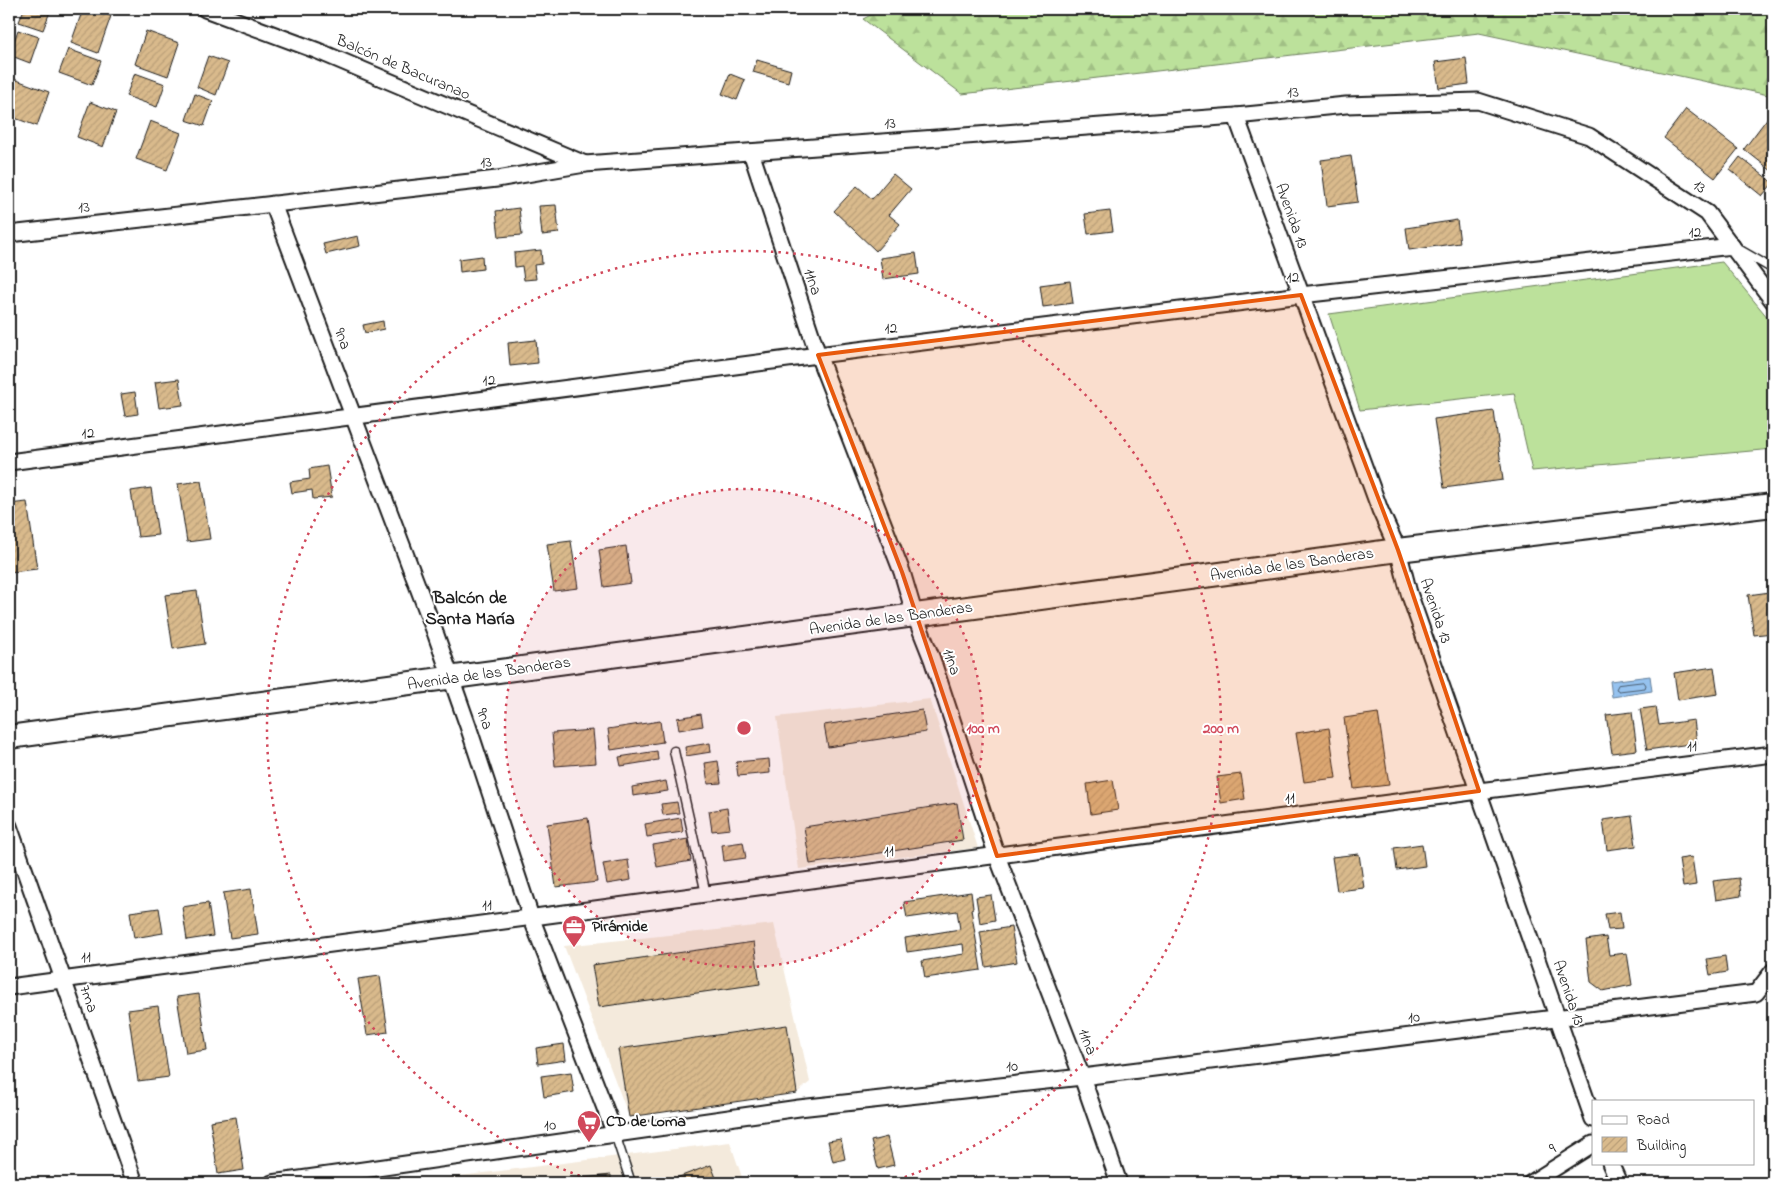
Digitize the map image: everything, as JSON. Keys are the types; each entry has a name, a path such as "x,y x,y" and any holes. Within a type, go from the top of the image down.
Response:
{"street":[{"name":"Balcón de Bacuranao","path":"205,9 318,51 585,164"},
{"name":"13","path":"9,234 497,179 585,164 1236,116 1346,105 1478,101 1589,136 1707,212 1773,301"},
{"name":"Avenida 13","path":"1236,116 1380,510 1398,550 1409,593 1592,1116"},
{"name":"11na","path":"751,152 818,355 902,572 915,616 932,658 997,856 1082,1077 1119,1183"},
{"name":"9na","path":"273,204 436,635 531,917 614,1134"},
{"name":"12","path":"9,462 818,355 1301,295 1732,246"},
{"name":"Avenida de las Banderas","path":"9,737 1398,550 1773,505"},
{"name":"11","path":"9,987 1479,791 1773,754"},
{"name":"7ma","path":"9,826 135,1183"},
{"name":"10","path":"272,1183 799,1108 1082,1077 1756,993 1773,971"},
{"name":"9","path":"1531,1183 1592,1145"},
{"path":"1610,1164 1619,1183"}],"lane":[{"path":"1732,246 1773,269"},
{"path":"674,751 706,894"},
{"path":"614,1134 630,1183"}],"highlighted area":[{"path":"1301,295 1398,550 1479,791 997,856 902,572 818,355"}],"shaded area":[{"path":"930,699 978,848 799,869 777,717"},
{"path":"774,924 810,1082 797,1093 629,1117 564,946"},
{"path":"730,1142 744,1183 404,1183"}],"green space":[{"path":"882,9 1773,9 1773,96 1479,33 962,94 863,19"},
{"path":"1722,262 1773,324 1773,449 1532,471 1514,393 1360,410 1329,314"}],"water":[{"path":"1650,676 1652,691 1612,697 1610,681"}],"building":[{"path":"24,9 51,9 43,30 19,22"},
{"path":"83,9 91,9 111,16 98,53 71,43"},
{"path":"18,30 39,37 30,63 9,55"},
{"path":"146,31 179,43 168,76 135,64"},
{"path":"68,49 101,61 92,85 59,73"},
{"path":"208,56 228,63 216,95 197,87"},
{"path":"1466,58 1469,84 1439,88 1435,62"},
{"path":"757,60 791,70 788,82 753,72"},
{"path":"135,73 165,84 157,107 126,96"},
{"path":"730,74 745,80 737,100 722,94"},
{"path":"14,79 49,92 37,126 9,116 9,94"},
{"path":"195,94 213,101 204,126 186,120"},
{"path":"90,102 116,112 103,147 77,137"},
{"path":"1686,109 1738,149 1715,178 1664,138"},
{"path":"1769,116 1773,119 1773,172 1744,149"},
{"path":"150,121 181,133 167,170 136,159"},
{"path":"1351,156 1358,202 1327,206 1321,160"},
{"path":"1740,157 1773,183 1762,196 1730,170"},
{"path":"893,174 911,189 889,215 900,224 876,251 834,211 857,186 872,199"},
{"path":"556,205 559,233 542,235 539,206"},
{"path":"519,208 522,235 499,237 496,211"},
{"path":"1110,211 1113,231 1088,234 1085,214"},
{"path":"1457,220 1460,243 1409,250 1406,228"},
{"path":"358,236 360,246 326,254 323,244"},
{"path":"541,250 542,264 534,265 536,279 524,280 522,266 515,267 514,253"},
{"path":"916,253 919,274 883,279 880,258"},
{"path":"482,256 483,269 460,272 459,259"},
{"path":"1070,281 1073,303 1043,307 1040,285"},
{"path":"383,321 384,329 365,333 363,325"},
{"path":"536,340 538,363 510,366 508,343"},
{"path":"179,379 183,405 159,408 155,382"},
{"path":"135,392 138,414 125,416 121,394"},
{"path":"1494,411 1503,480 1444,488 1434,419"},
{"path":"327,466 332,497 313,499 312,490 292,493 290,482 310,479 309,469"},
{"path":"201,481 210,539 187,542 178,484"},
{"path":"151,488 158,535 138,537 131,491"},
{"path":"27,502 37,569 11,572 9,559 9,504"},
{"path":"571,541 578,588 554,591 547,544"},
{"path":"626,546 631,583 604,587 599,550"},
{"path":"197,591 205,644 173,649 165,595"},
{"path":"1770,592 1773,633 1754,635 1748,595"},
{"path":"1714,667 1718,694 1678,700 1674,673"},
{"path":"1656,707 1659,725 1694,720 1697,743 1647,750 1640,709"},
{"path":"922,710 926,732 828,747 824,725"},
{"path":"1632,712 1637,750 1612,753 1606,715"},
{"path":"1378,713 1389,785 1354,789 1344,718"},
{"path":"701,714 703,726 679,730 677,718"},
{"path":"660,721 663,742 611,750 608,729"},
{"path":"1329,728 1336,778 1304,782 1296,733"},
{"path":"593,730 596,763 555,766 552,733"},
{"path":"710,743 711,752 686,756 685,747"},
{"path":"657,751 658,760 621,766 619,757"},
{"path":"769,759 770,773 738,776 736,762"},
{"path":"718,761 721,783 708,784 705,763"},
{"path":"1241,774 1245,799 1221,803 1217,777"},
{"path":"1113,780 1118,810 1091,814 1087,784"},
{"path":"666,781 668,791 633,796 632,787"},
{"path":"677,802 679,813 663,815 661,804"},
{"path":"957,803 963,840 810,864 804,827"},
{"path":"727,808 730,829 712,831 709,811"},
{"path":"1632,816 1636,846 1607,850 1603,820"},
{"path":"588,818 597,882 556,887 547,824"},
{"path":"681,818 683,832 647,837 645,824"},
{"path":"688,839 691,861 657,867 653,845"},
{"path":"743,842 746,858 724,861 722,845"},
{"path":"1422,844 1425,866 1397,870 1394,848"},
{"path":"1359,854 1364,888 1337,891 1332,857"},
{"path":"1692,857 1696,885 1683,887 1679,859"},
{"path":"628,860 631,880 607,884 603,864"},
{"path":"1739,878 1741,896 1716,900 1713,881"},
{"path":"251,889 258,934 230,938 223,893"},
{"path":"971,892 973,908 971,909 981,970 925,978 922,961 964,954 963,944 907,952 905,938 960,929 957,911 907,918 904,902"},
{"path":"991,895 995,920 980,923 976,897"},
{"path":"208,903 213,936 187,940 182,907"},
{"path":"159,908 163,933 134,938 130,912"},
{"path":"1620,912 1622,929 1608,930 1605,914"},
{"path":"1011,927 1017,962 986,967 980,932"},
{"path":"1606,937 1609,955 1627,953 1632,985 1603,991 1591,982 1586,940"},
{"path":"754,942 760,984 599,1007 592,965"},
{"path":"1725,956 1727,972 1710,975 1707,959"},
{"path":"380,976 388,1032 367,1035 358,979"},
{"path":"199,994 207,1050 186,1053 177,997"},
{"path":"158,1006 169,1077 138,1081 128,1010"},
{"path":"787,1025 797,1093 629,1117 618,1049"},
{"path":"564,1044 566,1060 538,1064 536,1048"},
{"path":"571,1072 574,1092 544,1097 541,1076"},
{"path":"236,1117 244,1170 218,1174 210,1121"},
{"path":"887,1137 894,1165 878,1169 871,1141"},
{"path":"841,1139 845,1159 833,1162 828,1141"},
{"path":"711,1165 718,1183 663,1183"},
{"path":"611,1175 611,1183 534,1183"}],"place":[{"name":"Pirámide","path":"574,948"},
{"name":"CD de Loma","path":"589,1143"}],"district":[{"name":"Balcón de Santa María","path":"470,609"}]}
